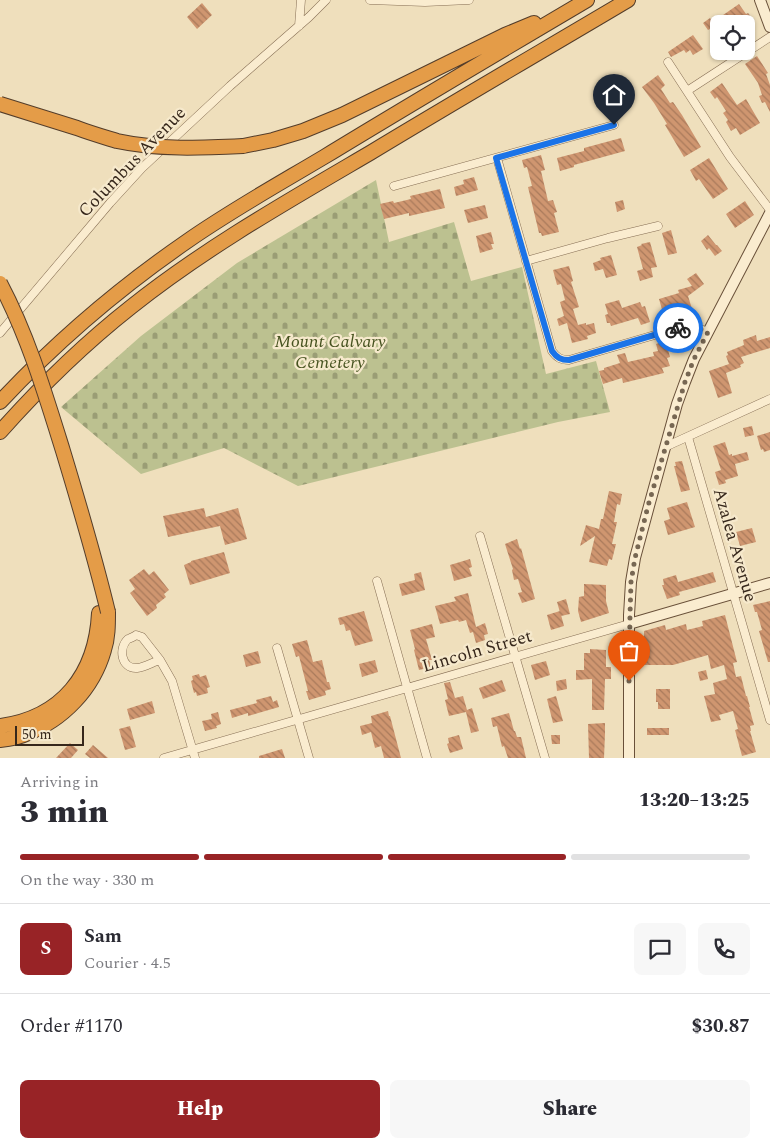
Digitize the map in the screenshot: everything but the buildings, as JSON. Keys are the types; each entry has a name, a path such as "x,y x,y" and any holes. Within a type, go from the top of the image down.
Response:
{"highway":[{"path":"0,432 83,348 113,322 159,286 216,246 313,186 628,0"},
{"path":"0,104 118,141 168,147 244,146 303,131 334,118 505,35 586,1"},
{"path":"0,402 52,349 96,310 137,277 187,241 348,142 586,1"},
{"path":"0,283 23,332 41,382 90,540 107,637 104,651 94,676 78,698 60,716 42,728 24,736 0,740"},
{"path":"0,300 16,334 39,402 104,612 98,627 93,650 76,685 53,707 26,722 0,726"},
{"path":"0,442 20,410"}],"street":[{"path":"299,26 300,0"},
{"name":"Columbus Avenue","path":"0,333 114,198 142,168 326,0"},
{"path":"370,0 469,0"},
{"path":"760,0 770,27"},
{"path":"687,91 770,37"},
{"path":"629,758 631,582 635,558 685,382 694,359 770,212 730,157 668,62"},
{"path":"394,186 614,125"},
{"path":"496,158 552,351 556,356 560,359 569,360 682,327 700,328 708,332"},
{"path":"526,261 658,226"},
{"path":"665,447 770,399"},
{"name":"Azalea Avenue","path":"688,436 770,720"},
{"path":"480,536 545,758"},
{"path":"377,581 427,758"},
{"name":"Lincoln Street","path":"164,758 194,754 298,720 770,583"},
{"path":"160,660 137,668 131,666 125,663 122,656 123,647 128,639 136,635 142,637 160,660 172,681 194,754"},
{"path":"277,648 309,758"}],"green space":[{"name":"Mount Calvary Cemetery","path":"376,180 389,242 454,222 471,281 522,267 546,374 596,361 610,412 558,422 298,486 224,448 141,474 61,407 141,336 237,263"}],"way so far":[{"path":"629,681 631,582 635,558 677,404 694,359 708,332 700,328 678,328"}],"route":[{"path":"614,125 496,158 552,351 560,359 569,360 678,328"}]}
